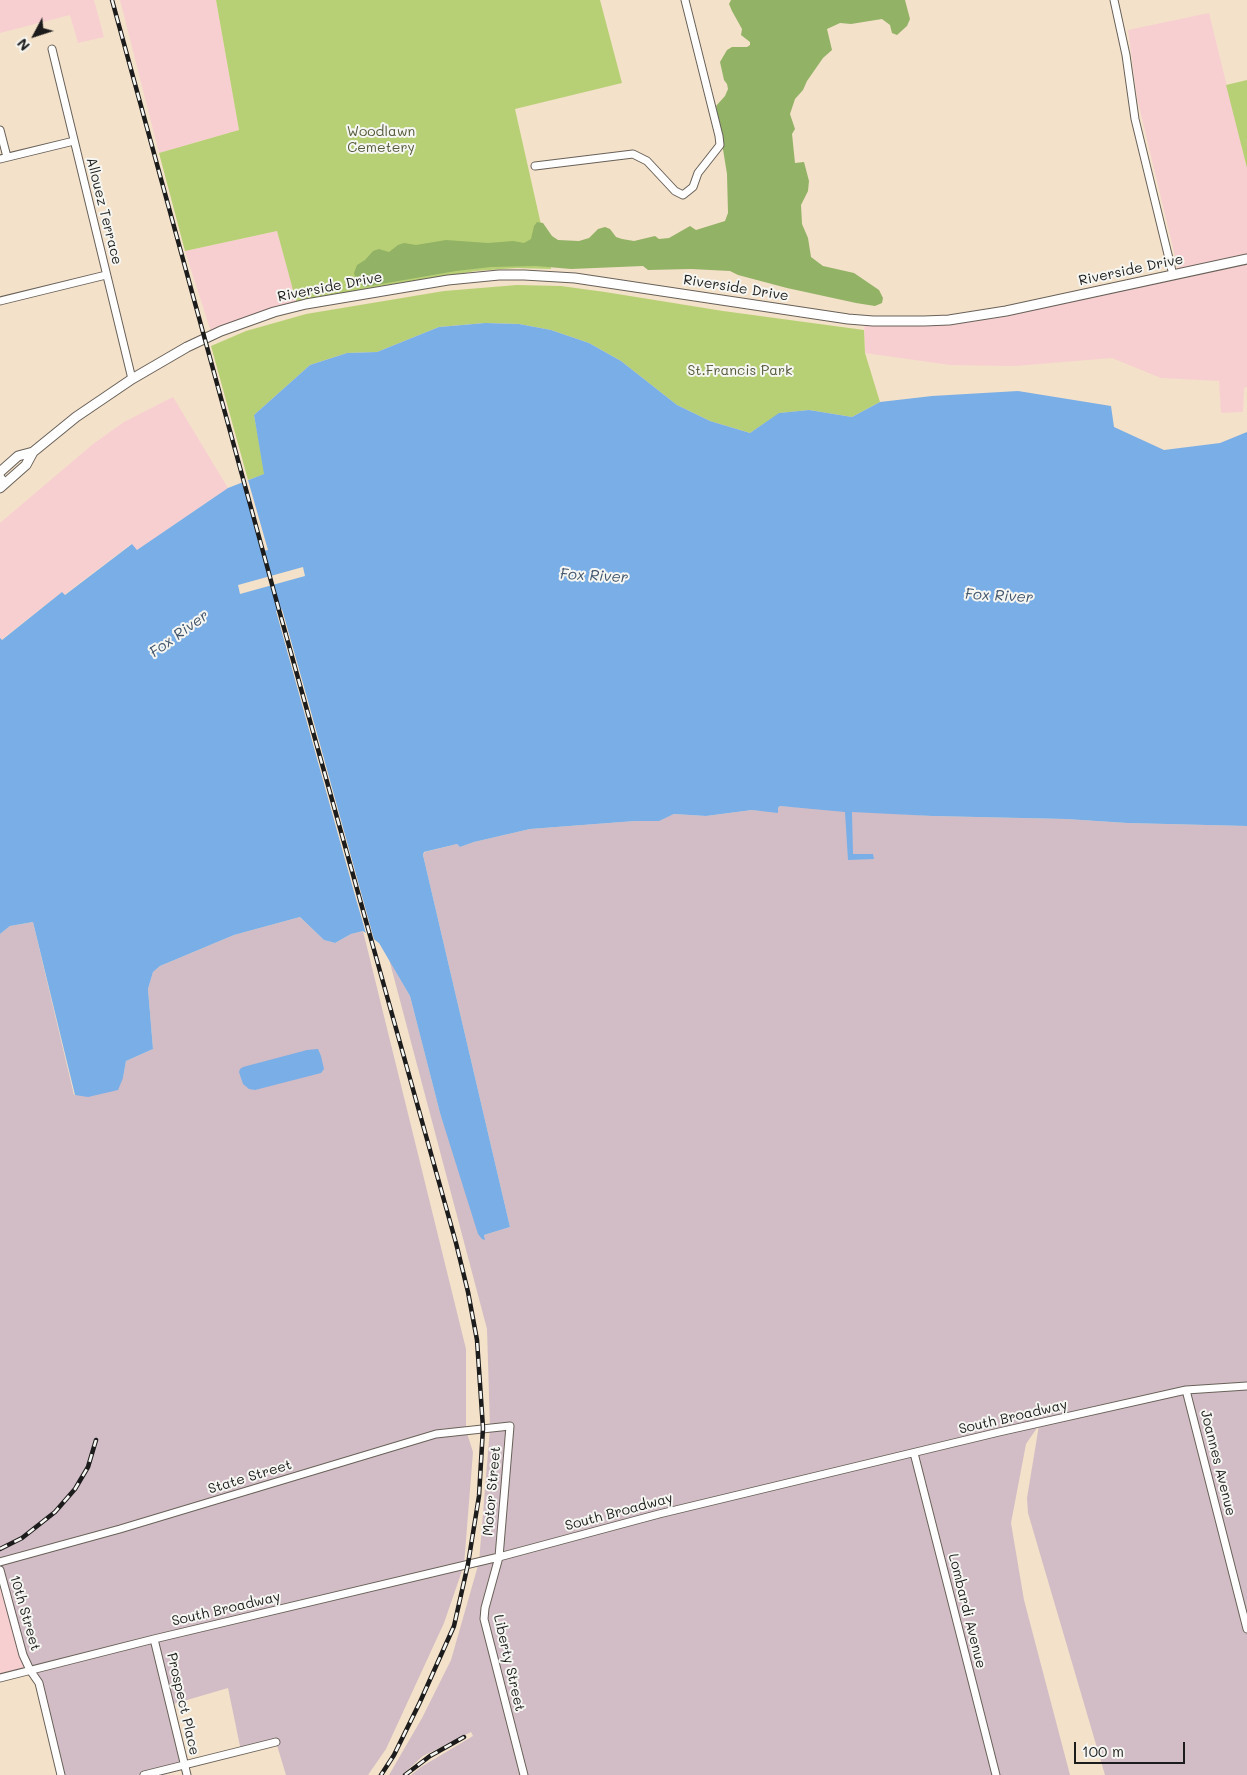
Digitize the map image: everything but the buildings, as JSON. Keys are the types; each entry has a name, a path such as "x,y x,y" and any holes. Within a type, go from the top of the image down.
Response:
{"main road":[{"name":"Riverside Drive","path":"33,452 76,418 132,379 187,347 221,331 274,312 306,304 448,280 524,274 575,278 848,319 899,322 949,320 982,315 1247,259"},
{"path":"0,472 18,456 33,452"},
{"path":"2,482 26,465 33,452"}],"street":[{"path":"535,166 633,154 647,161 675,191 683,195 693,187 698,173 720,145 685,0"},
{"path":"1114,0 1126,55 1135,119 1173,275"},
{"name":"Allouez Terrace","path":"52,49 132,379"},
{"path":"0,130 3,158 74,141"},
{"path":"0,301 106,275"},
{"name":"South Broadway","path":"0,1678 154,1639 500,1557 659,1514 999,1432 1186,1390 1247,1386"},
{"name":"Joannes Avenue","path":"1186,1390 1247,1630"},
{"name":"Motor Street","path":"500,1557 510,1426"},
{"name":"State Street","path":"0,1562 120,1529 436,1434 510,1426"},
{"name":"Lombardi Avenue","path":"914,1453 996,1775"},
{"name":"Liberty Street","path":"500,1557 485,1608 484,1619 524,1775"},
{"name":"10th Street","path":"0,1570 23,1655 39,1683 61,1775"},
{"name":"Prospect Place","path":"154,1639 187,1775"},
{"path":"144,1775 276,1742"}],"shaded area":[{"path":"0,0 94,0 104,37 78,43 70,15 0,33"},
{"path":"120,0 216,0 239,130 159,153"},
{"path":"1209,13 1247,168 1247,387 1244,388 1243,412 1221,413 1219,381 1161,378 1112,358 1014,366 950,365 865,353 864,320 949,320 1179,273 1137,98 1128,30"},
{"path":"277,231 298,306 212,335 185,251"},
{"path":"173,397 228,488 137,550 131,544 64,595 62,592 1,640 0,523 93,444 124,422"},
{"path":"780,806 932,816 1247,826 1247,1775 1105,1775 1028,1513 1027,1498 1039,1425 1026,1444 1011,1523 1024,1600 1070,1775 411,1775 473,1736 471,1732 423,1756 402,1775 389,1775 422,1718 451,1660 479,1562 490,1428 487,1329 389,959 410,996 440,1113 485,1239 484,1235 510,1227 423,855 425,852 457,844 460,847 530,829 658,821 674,814 706,816 752,810 778,812"},
{"path":"300,917 324,940 335,943 351,934 363,931 466,1349 466,1430 473,1452 464,1565 444,1623 386,1749 368,1775 286,1775 276,1742 241,1751 228,1688 170,1705 184,1765 144,1775 61,1775 39,1683 30,1670 0,1570 0,934 10,926 33,922 74,1095 123,1078 126,1061 153,1049 148,989 153,972 160,966 234,935"},
{"path":"0,1570 30,1670 0,1678"}],"green space":[{"name":"Woodlawn Cemetery","path":"216,0 600,0 622,83 515,109 551,269 517,268 476,271 296,301 277,231 185,251 159,153 239,130"},
{"path":"731,0 905,0 910,19 907,26 897,35 892,33 890,25 882,19 851,24 840,23 827,29 832,50 823,58 803,90 795,99 790,114 795,129 792,134 795,163 804,162 809,181 808,191 801,205 802,224 808,238 811,257 823,266 854,273 879,290 883,298 882,303 875,306 856,303 787,288 738,275 730,271 691,269 648,270 643,266 571,269 536,266 491,267 364,287 356,280 354,273 357,265 365,260 373,251 379,249 389,252 404,243 416,245 446,240 488,243 513,241 524,243 531,239 537,222 543,223 552,236 558,240 579,241 589,238 598,229 605,227 610,229 616,237 634,241 655,236 659,239 669,238 690,226 696,230 725,221 728,213 727,174 716,106 725,96 728,89 720,62 727,50 732,47 747,47 750,45 750,42 741,35 742,29 729,4"},
{"path":"1247,80 1247,168 1226,85"},
{"name":"St.Francis Park","path":"517,285 561,286 864,330 865,353 880,402 852,417 809,410 780,413 750,433 710,421 677,405 621,361 589,343 551,330 519,324 485,323 439,327 377,352 347,353 310,365 254,415 265,474 248,480 211,346 246,331 306,314 444,291"}],"water":[{"name":"Fox River","path":"485,323 519,324 551,330 589,343 621,361 677,405 710,421 750,433 779,413 809,410 852,417 880,402 932,396 1018,391 1111,406 1114,427 1164,450 1220,443 1247,432 1247,826 852,812 853,854 873,854 874,859 848,860 845,812 780,806 778,813 752,810 706,816 674,814 659,821 530,829 460,847 457,844 424,852 423,855 510,1227 484,1235 485,1240 478,1234 440,1113 410,996 379,943 363,931 351,934 335,943 324,940 300,917 234,935 160,966 153,972 148,989 153,1049 126,1061 123,1078 118,1090 88,1097 75,1095 33,922 10,926 0,934 0,638 2,640 62,592 65,595 132,544 137,550 228,488 264,474 254,415 310,365 347,353 377,352 439,327"},
{"path":"318,1049 324,1069 321,1073 255,1090 249,1089 243,1084 239,1072 243,1067 307,1050"}],"pier":[{"path":"248,480 268,550 262,551 242,482"},
{"path":"303,567 305,576 240,594 238,585"},
{"path":"282,609 375,943 367,937 354,892 276,611"}],"railway":[{"path":"112,0 279,610 456,1243 477,1340 483,1428 479,1496 468,1564 454,1626 420,1702 394,1755 381,1775"},
{"path":"0,1549 22,1538 55,1512 75,1489 88,1467 96,1440"},
{"path":"405,1775 430,1756 464,1737"}]}
